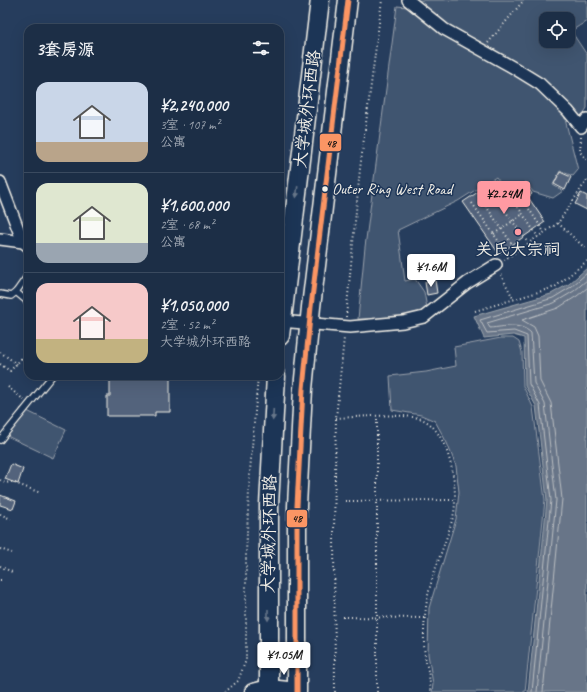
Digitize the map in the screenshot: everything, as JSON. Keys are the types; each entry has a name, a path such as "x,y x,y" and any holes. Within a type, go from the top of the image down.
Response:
{"main road":[{"name":"大学城外环西路","path":"284,301 320,0"},
{"name":"大学城外环西路","path":"296,692 297,506 301,412 310,322 348,0"},
{"name":"大学城外环西路","path":"263,691 268,666 269,505 276,380"},
{"path":"268,666 269,670 275,677 285,679 293,674 296,665"},
{"path":"244,692 259,681 268,666"},
{"path":"263,691 296,692"}],"street":[{"path":"408,0 444,29 540,84 568,111 584,123"},
{"path":"0,182 24,242"},
{"path":"0,239 24,244"},
{"path":"284,326 310,322 345,326 403,322 424,316 467,283 496,265"}],"lane":[{"path":"0,294 11,296 16,292 24,281"},
{"path":"16,292 24,299"},
{"path":"0,440 49,380"}],"path":[{"path":"335,692 334,531 336,418 360,169 382,0"},
{"path":"483,48 494,37 524,0"},
{"path":"584,123 580,152 587,160"},
{"path":"514,300 496,265 558,223 587,180"},
{"path":"491,191 528,243"},
{"path":"479,196 516,251"},
{"path":"528,200 518,207 538,237"},
{"path":"472,203 510,256"},
{"path":"529,209 544,232"},
{"path":"494,234 523,214"},
{"path":"558,223 587,250"},
{"path":"475,311 555,287 587,261"},
{"path":"0,352 17,364"},
{"path":"0,364 10,371 24,356"},
{"path":"225,692 238,682 242,675 246,660 246,553 250,471 258,380"},
{"path":"8,387 29,404"},
{"path":"336,418 377,416 418,418 430,423 442,443 452,466 455,500 454,516 434,570 426,607 425,654 430,692"},
{"path":"377,416 377,692"},
{"path":"0,480 5,483 12,482 41,493"},
{"path":"345,502 455,500"},
{"path":"0,514 11,519"},
{"path":"0,548 12,553"},
{"path":"0,566 14,573"},
{"path":"343,617 377,616 426,618"}],"shaded area":[{"path":"418,0 587,0 587,21 575,28 575,12 539,12 539,48 575,48 575,37 587,55 587,108 581,117 544,80 447,26"},
{"path":"397,6 407,7 439,32 537,87 564,115 578,170 573,176 560,171 553,185 563,191 553,198 533,192 526,182 508,193 496,177 458,201 398,230 405,281 415,279 424,292 427,308 420,313 404,318 358,319 365,247"},
{"path":"501,338 513,338 519,342 522,352 523,386 533,407 545,500 525,692 432,692 433,684 428,654 429,608 456,519 459,492 456,466 447,443 435,421 421,415 392,410 390,376 426,372 456,366 454,347"},
{"path":"21,408 66,430 53,458 7,436"}],"water":[{"path":"587,268 587,692 528,692 547,500 536,406 525,386 524,338 513,335 484,338 474,316 551,294 569,284"}],"building":[{"path":"560,172 571,177 565,190 554,184"},
{"path":"496,180 507,196 525,183 532,194 528,197 545,222 499,254 463,202"},
{"path":"581,193 587,196 587,210 575,204"},
{"path":"435,280 437,293 427,295 425,282"},
{"path":"110,380 170,380 170,412 155,412 155,416 107,416 107,396 110,396"},
{"path":"11,464 23,469 18,484 5,479"},
{"path":"0,495 16,501 13,509 0,505"}],"transit line":[{"name":"48","path":"297,692 297,506 303,389 311,307 348,0"}],"place":[{"name":"Outer Ring West Road","path":"325,189"},
{"name":"关氏大宗祠","path":"518,232"}]}
